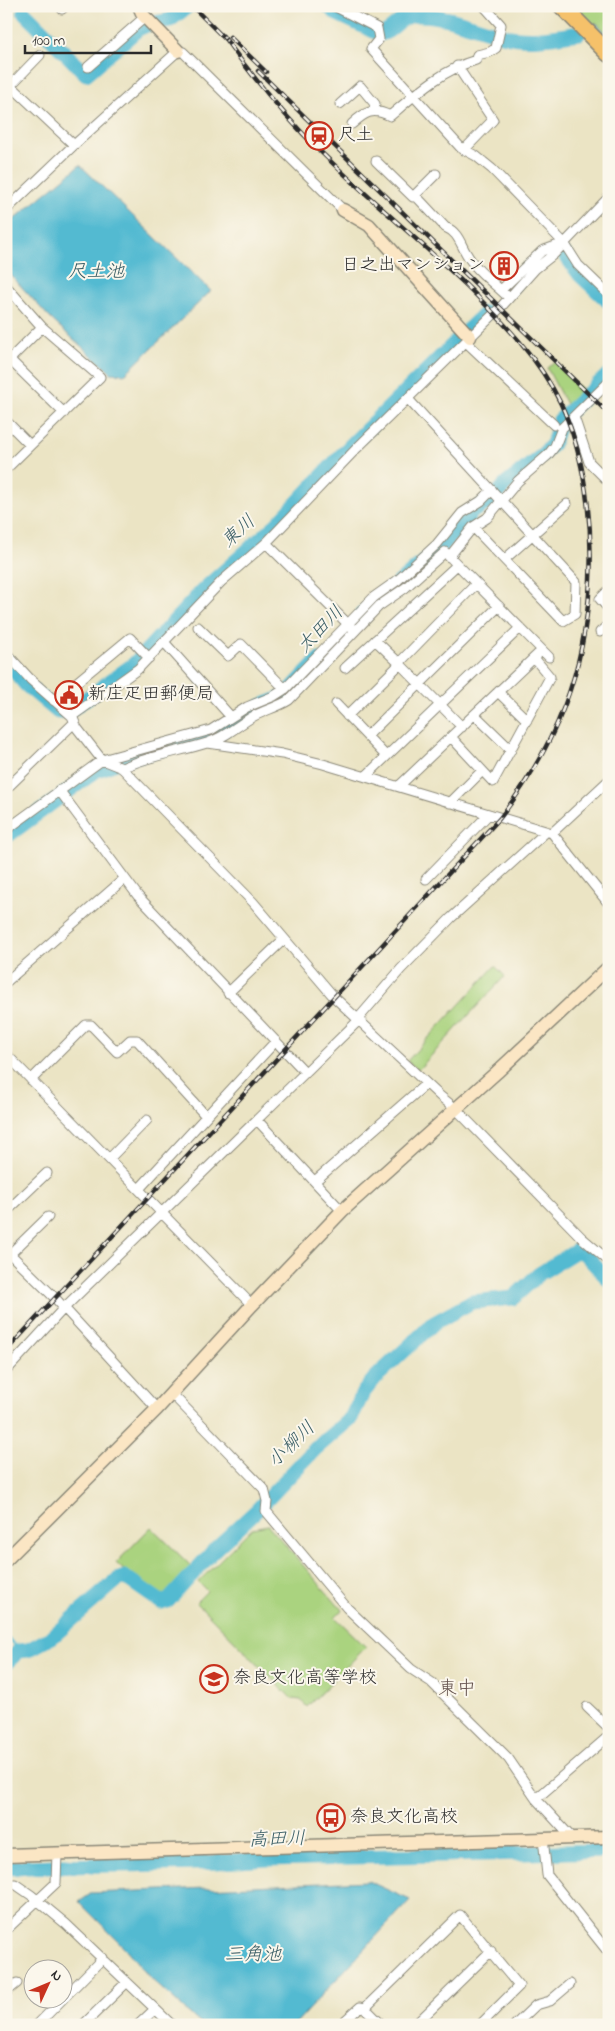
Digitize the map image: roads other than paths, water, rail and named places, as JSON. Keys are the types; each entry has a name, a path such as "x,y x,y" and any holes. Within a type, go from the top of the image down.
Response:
{"highway":[{"path":"562,6 609,54"}],"street":[{"path":"334,6 377,28 379,39 371,49 464,150 492,169 564,243 578,265 609,296"},
{"path":"352,124 367,112 374,110 390,116 434,80 457,66 476,60 477,55 490,52 496,48 501,26 484,6"},
{"path":"88,67 142,12 178,51 183,52 343,210 369,225 468,336 554,425"},
{"path":"6,210 74,145 178,51"},
{"path":"40,55 8,83 74,145"},
{"path":"457,66 493,120 464,150"},
{"path":"340,104 360,86 375,104 374,110"},
{"path":"376,161 412,197 436,174"},
{"path":"415,195 445,227 451,229 464,246 465,252 509,298"},
{"path":"6,789 73,720 138,669 222,581 266,543 468,336 509,298 535,269 564,243 609,197"},
{"path":"501,290 542,251 564,243"},
{"path":"6,286 42,327 100,377 6,469"},
{"path":"42,327 7,359 64,414"},
{"path":"449,556 473,527 499,506 501,499 548,455 555,446 562,428 609,382"},
{"path":"408,399 576,582 575,614 564,621 473,527"},
{"path":"574,417 589,462 609,482"},
{"path":"6,421 30,445"},
{"path":"6,830 102,760 211,730 247,706 274,696 284,690 374,597 398,580 437,544 462,513 492,490"},
{"path":"505,559 566,504"},
{"path":"266,543 355,630"},
{"path":"122,768 168,752 208,743 226,735 255,716 289,700 379,606 405,588 445,552 546,653 534,658 399,786"},
{"path":"345,668 458,565"},
{"path":"347,716 400,664 476,584"},
{"path":"609,590 600,599 609,609"},
{"path":"367,736 498,606"},
{"path":"600,632 609,624"},
{"path":"198,627 228,656 241,644 284,690"},
{"path":"366,776 520,628"},
{"path":"54,701 130,638 149,658"},
{"path":"375,640 462,726"},
{"path":"164,642 231,717"},
{"path":"6,653 30,679 62,707 102,760 122,768 247,896 334,997 426,1084 456,1109 582,1238 609,1261"},
{"path":"451,737 493,782 550,678 534,658"},
{"path":"498,692 527,720"},
{"path":"336,704 386,756"},
{"path":"474,715 511,750"},
{"path":"208,743 282,754 366,776 488,815 549,832 609,904"},
{"path":"450,803 482,771"},
{"path":"6,1370 64,1308 358,1020 401,969 451,918 609,780"},
{"path":"59,790 124,878 228,993 305,1072"},
{"path":"426,879 488,815"},
{"path":"6,981 124,878"},
{"path":"228,993 284,939"},
{"path":"6,1560 157,1409 252,1305 342,1211 456,1109 609,967"},
{"path":"31,1080 86,1025 91,1025 117,1052 130,1040 137,1040 206,1116"},
{"path":"139,1188 276,1041"},
{"path":"6,1054 252,1305"},
{"path":"315,1181 426,1084"},
{"path":"109,1159 147,1120"},
{"path":"257,1120 342,1211"},
{"path":"6,1212 47,1173"},
{"path":"48,1217 8,1252 64,1308 157,1409"},
{"path":"172,1393 264,1489 266,1511 347,1608 411,1668 430,1682 508,1758 536,1799 572,1838"},
{"path":"587,1707 609,1728"},
{"path":"536,1799 609,1736"},
{"path":"6,1855 57,1856 543,1842 572,1838 609,1837"},
{"path":"543,1842 544,1866 552,1884 609,1953"},
{"path":"6,1930 38,1902 56,1883 57,1856"},
{"path":"6,1884 16,1884 38,1902 103,1958 172,2025"},
{"path":"365,2008 460,1915 519,1986 480,2025"},
{"path":"414,2025 491,1951"},
{"path":"37,2025 103,1958"},
{"path":"83,2025 127,1982"},
{"path":"6,1992 17,1983"},
{"path":"515,2025 536,2004 550,2001 570,1984"},
{"path":"340,2025 360,2007 365,2008 382,2025"},
{"path":"138,2025 155,2009"}],"water":[{"name":"尺土池","path":"80,165 211,291 125,374 111,373 51,319 6,270 6,226"},
{"name":"三角池","path":"368,1881 410,1900 294,2025 202,2025 150,1978 125,1948 79,1902 92,1893"}],"waterway":[{"path":"17,6 24,12"},
{"path":"24,12 86,74 138,29 149,24 170,20 188,6"},
{"path":"328,6 337,14 380,34 389,31 405,18 416,15 449,19 511,37 540,38 579,33"},
{"path":"596,25 609,39"},
{"name":"東川","path":"563,252 580,275 609,302"},
{"name":"東川","path":"507,291 530,267"},
{"name":"東川","path":"6,661 26,685 58,712 73,708 134,664 204,589 277,524 350,446 485,313"},
{"name":"太田川","path":"362,614 440,548 473,511 492,500 506,484 540,457 553,444 560,420 609,374"},
{"name":"太田川","path":"6,837 97,770 129,758 200,739 223,730 261,706 284,697 319,660"},
{"name":"小柳川","path":"6,1663 19,1651 28,1650 52,1637 117,1580 125,1577 161,1602 168,1601 216,1548 257,1510 315,1449 351,1418 363,1393 375,1378 434,1323 472,1302 513,1298 539,1274 576,1251 584,1253 609,1280"},
{"path":"6,1635 19,1651"},
{"name":"高田川","path":"6,1868 202,1863 267,1859 609,1851"}],"railway":[{"path":"192,6 227,41"},
{"path":"6,1351 500,818 520,791 552,735 574,677 582,646 587,614 591,558 586,490 576,445 561,404 552,387 531,356 507,327 449,269 308,139 257,81 223,36"},
{"path":"230,37 266,72"},
{"path":"258,71 609,414"}],"place":[{"name":"尺土","path":"319,136"},
{"name":"日之出マンション","path":"504,266"},
{"name":"新庄疋田郵便局","path":"69,695"},
{"name":"奈良文化高等学校","path":"214,1679"},
{"name":"奈良文化高校","path":"331,1818"}],"district":[{"name":"東中","path":"457,1689"}]}
